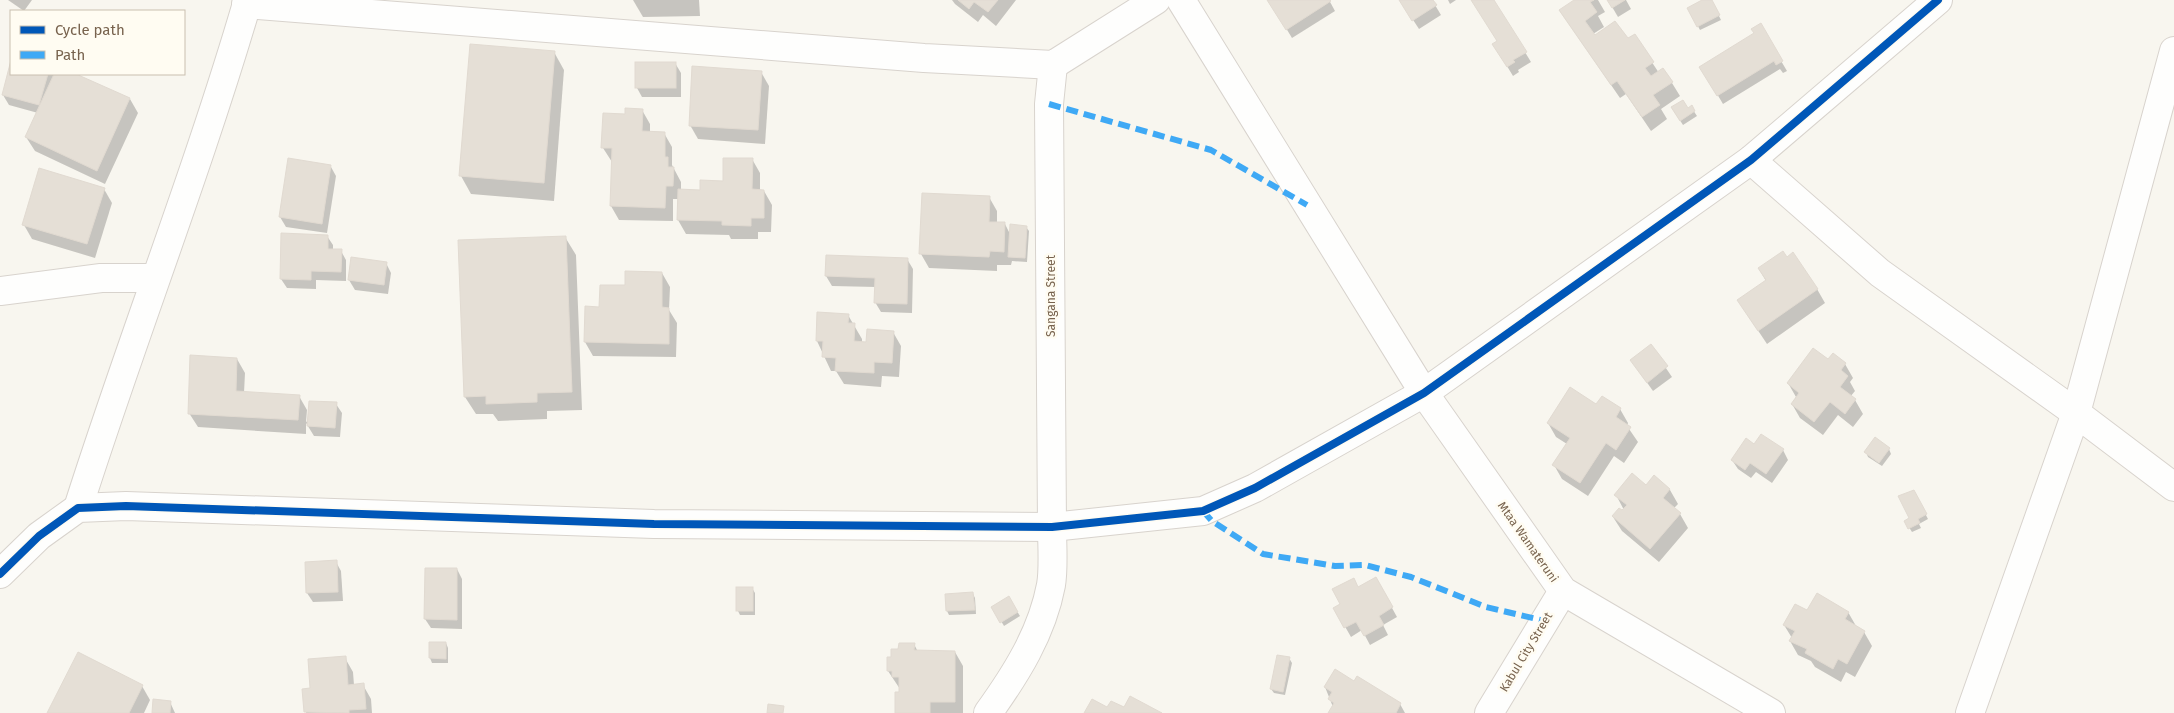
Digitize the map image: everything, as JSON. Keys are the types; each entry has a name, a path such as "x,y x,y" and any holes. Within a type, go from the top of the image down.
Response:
{"street":[{"path":"78,508 201,145 247,2 914,57 1053,65 1156,0"},
{"name":"Mtaa Wamateruni","path":"1181,0 1424,393 1563,591 1768,712"},
{"path":"0,574 39,536 78,508 126,506 334,515 654,524 1052,527 1203,512 1256,488 1424,393 1751,160 1938,0"},
{"path":"1970,713 2076,413 2174,51"},
{"name":"Sangana Street","path":"988,713 1012,679 1039,628 1051,584 1049,104 1053,65"},
{"path":"1751,160 1880,273 2076,413 2174,487"},
{"path":"0,292 101,278 155,278"},
{"name":"Kabul City Street","path":"1488,713 1563,591"}],"building":[{"path":"958,0 998,0 988,12 974,2 969,9"},
{"path":"1267,0 1330,0 1331,1 1286,30"},
{"path":"1399,0 1433,0 1437,5 1412,21"},
{"path":"1471,0 1494,0 1527,52 1513,60 1515,62 1507,67 1492,44 1497,41"},
{"path":"1574,0 1594,0 1590,2 1597,12 1585,21 1595,35 1615,21 1628,38 1635,34 1654,62 1645,68 1651,76 1663,68 1673,82 1653,95 1660,105 1642,117 1617,81 1611,85 1559,10"},
{"path":"1607,0 1625,0 1612,8"},
{"path":"1702,0 1712,0 1720,15 1697,27 1687,8"},
{"path":"1761,23 1783,61 1776,65 1774,61 1717,96 1699,67 1754,33 1751,29"},
{"path":"470,44 555,51 544,183 459,176"},
{"path":"635,62 676,62 676,88 635,88"},
{"path":"10,64 10,75 48,75 39,105 2,95"},
{"path":"692,66 762,71 758,130 689,126"},
{"path":"54,75 78,75 130,98 97,171 25,137"},
{"path":"1683,100 1688,108 1692,105 1695,111 1680,121 1671,107"},
{"path":"625,108 643,109 642,131 665,132 665,157 668,157 668,167 674,167 673,186 666,186 665,208 610,206 612,148 601,148 603,113 625,114"},
{"path":"288,158 331,165 322,224 279,217"},
{"path":"723,158 753,158 752,189 764,190 764,218 751,218 751,226 722,225 722,221 677,220 678,189 700,190 700,180 723,181"},
{"path":"39,168 105,188 87,244 22,225"},
{"path":"922,193 990,196 989,222 1005,222 1004,252 990,251 989,257 919,254"},
{"path":"1010,224 1027,226 1025,258 1008,257"},
{"path":"281,233 328,235 328,249 342,249 341,272 311,271 311,280 280,279"},
{"path":"566,236 572,392 537,393 537,402 486,404 486,396 464,397 458,240"},
{"path":"1783,251 1787,257 1793,252 1818,289 1758,331 1737,300 1766,280 1758,268"},
{"path":"826,255 908,258 907,304 874,303 875,278 825,276"},
{"path":"351,257 387,262 384,285 348,280"},
{"path":"625,271 662,272 662,307 669,308 669,344 584,342 585,306 599,307 600,285 625,285"},
{"path":"817,312 849,314 848,323 855,323 854,341 866,342 867,329 894,331 892,363 874,362 874,373 835,371 836,358 822,357 823,341 816,341"},
{"path":"1651,344 1668,366 1647,383 1630,360"},
{"path":"1813,348 1828,359 1833,353 1846,363 1841,370 1848,376 1840,387 1856,399 1845,414 1830,402 1814,422 1791,404 1799,393 1787,383"},
{"path":"190,355 237,358 236,391 300,395 298,420 188,414"},
{"path":"1570,387 1596,404 1602,396 1621,408 1616,417 1631,427 1616,450 1606,443 1580,483 1552,465 1570,438 1547,423"},
{"path":"309,401 337,402 335,428 307,426"},
{"path":"1761,434 1784,449 1766,474 1750,463 1745,470 1731,460 1746,438 1754,444"},
{"path":"1875,437 1890,448 1879,463 1864,452"},
{"path":"1632,473 1646,485 1654,475 1670,489 1663,498 1681,513 1650,549 1612,516 1619,508 1622,510 1627,505 1614,495"},
{"path":"1914,490 1927,514 1918,519 1920,523 1908,529 1904,521 1909,518 1898,496"},
{"path":"337,560 338,592 306,593 305,562"},
{"path":"425,568 457,568 457,620 424,619"},
{"path":"1376,577 1393,607 1379,616 1384,625 1364,636 1356,622 1344,628 1333,608 1340,604 1332,589 1354,578 1358,587"},
{"path":"736,587 753,587 753,611 736,611"},
{"path":"973,592 975,610 946,611 945,594"},
{"path":"1817,593 1849,612 1845,619 1865,631 1847,664 1838,659 1833,669 1805,653 1807,649 1789,641 1795,631 1783,625 1795,604 1807,610"},
{"path":"1009,596 1018,612 1000,623 991,607"},
{"path":"429,642 446,642 446,659 429,658"},
{"path":"899,643 915,643 914,650 955,651 955,702 930,702 930,713 895,713 895,692 899,692 899,677 892,677 892,671 887,671 887,657 891,657 891,649 898,649"},
{"path":"78,652 143,685 129,713 47,713"},
{"path":"1277,655 1290,657 1283,692 1270,689"},
{"path":"346,656 348,685 364,683 366,709 349,710 349,713 304,712 302,689 310,688 308,659"},
{"path":"1335,669 1354,681 1357,676 1401,703 1396,713 1328,713 1334,703 1328,699 1332,692 1324,687"},
{"path":"1130,696 1162,713 1084,713 1092,699 1107,707 1111,701 1124,707"},
{"path":"153,699 171,701 170,713 152,713"},
{"path":"768,704 784,706 783,713 767,713"}],"marked path":[{"path":"1049,104 1211,150 1307,205"},
{"path":"1203,511 1212,521 1263,554 1335,566 1365,565 1411,577 1486,607 1545,621"}],"cycle path":[{"path":"0,574 39,536 78,508 126,506 654,524 1052,527 1203,511 1255,488 1424,393 1751,160 1938,0"}]}
